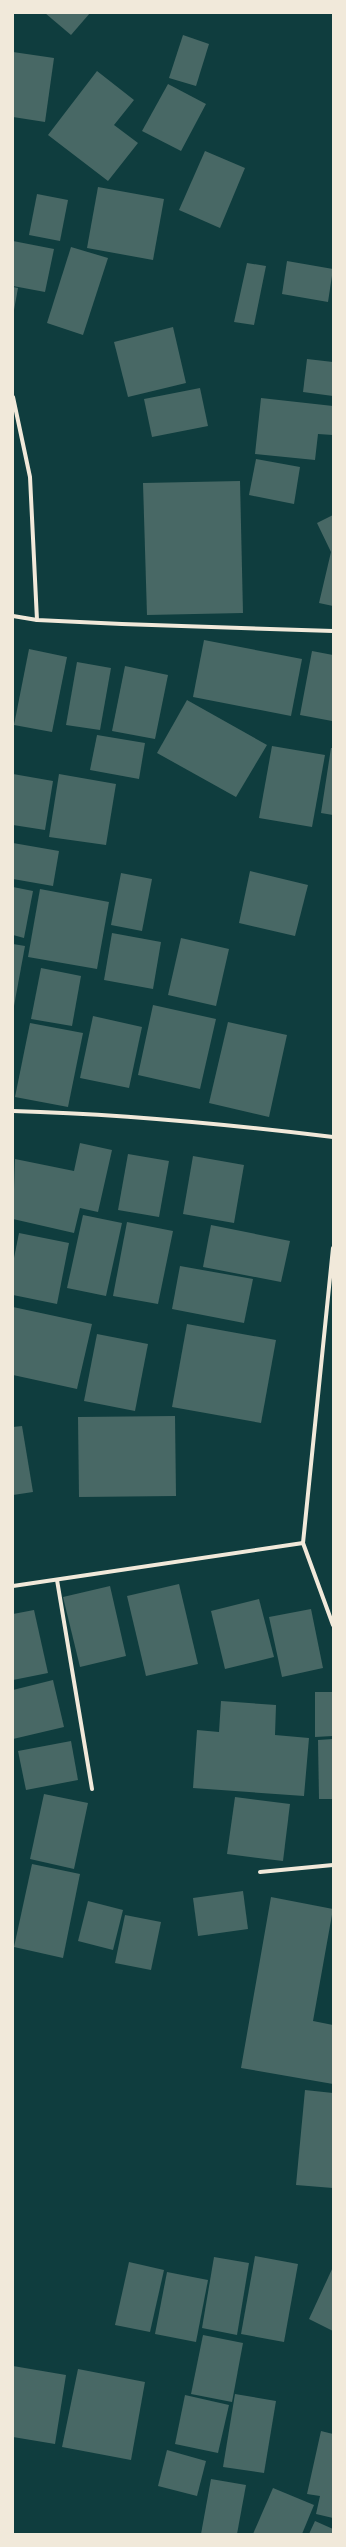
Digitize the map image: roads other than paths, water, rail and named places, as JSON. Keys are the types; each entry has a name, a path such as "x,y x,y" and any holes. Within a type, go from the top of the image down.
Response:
{"street":[{"path":"13,397 30,477 37,620"},
{"path":"13,616 37,620 333,631"},
{"path":"13,1111 97,1114 238,1125 333,1137"},
{"path":"333,1248 303,1543 333,1625"},
{"path":"13,1586 277,1545 303,1543"},
{"path":"57,1580 92,1789"},
{"path":"260,1872 333,1865"}]}
